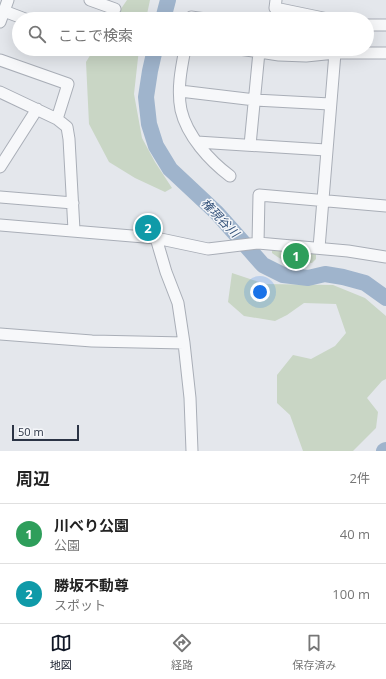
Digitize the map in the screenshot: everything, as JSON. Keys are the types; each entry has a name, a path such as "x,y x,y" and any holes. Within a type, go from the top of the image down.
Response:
{"street":[{"path":"8,0 1,19 12,19"},
{"path":"90,0 115,9"},
{"path":"276,0 274,8 294,12"},
{"path":"374,25 386,25"},
{"path":"374,53 386,53"},
{"path":"184,56 180,75 181,111 191,134 197,142 215,164 230,176"},
{"path":"250,145 259,56"},
{"path":"319,248 334,56"},
{"path":"0,60 68,84 56,119"},
{"path":"180,90 254,100 330,104"},
{"path":"0,92 37,109 56,119 67,127 74,230"},
{"path":"0,167 37,109"},
{"path":"197,142 326,150"},
{"path":"255,244 259,195 386,206"},
{"path":"0,197 73,203"},
{"path":"0,225 156,238 208,249 255,244 319,248 386,257"},
{"path":"156,238 166,272 178,304 190,398 192,451"},
{"path":"0,334 92,341 184,343"}],"green space":[{"path":"127,0 150,0 147,12 119,12"},
{"path":"90,56 138,56 134,94 142,138 155,162 172,188 165,192 135,178 109,162 89,124 86,62"},
{"path":"272,249 316,253 316,259 312,263 286,261 272,253"},
{"path":"232,273 265,284 333,285 365,298 386,316 386,379 382,381 367,398 378,412 376,428 353,451 303,451 290,415 277,403 277,375 293,355 311,359 335,346 346,333 336,304 304,303 287,315 275,321 244,316 228,302"}],"waterway":[{"name":"権現谷川","path":"165,12 168,0"},
{"name":"権現谷川","path":"153,56 146,97 149,124 156,146 170,169 217,213 263,265 283,275 308,278 325,274 343,277 365,283 386,298"}],"place":[{"name":"勝坂不動尊","path":"148,228"},
{"name":"川べり公園","path":"296,256"}]}
